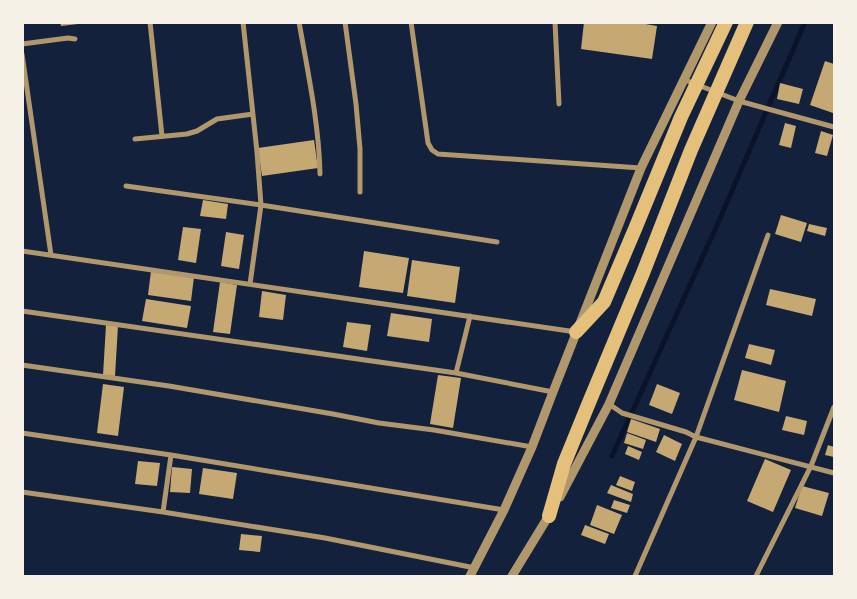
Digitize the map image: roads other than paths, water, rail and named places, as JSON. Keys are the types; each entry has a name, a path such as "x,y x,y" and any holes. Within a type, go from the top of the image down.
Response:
{"highway":[{"path":"576,332 604,302 681,117 726,22"},
{"path":"549,516 564,464 691,150 747,22"}],"street":[{"path":"150,22 162,136"},
{"path":"243,22 257,152 260,205 250,284"},
{"path":"299,22 311,90 320,174"},
{"path":"345,22 360,149 360,192"},
{"path":"411,22 428,143 432,150 438,154 641,168"},
{"path":"555,22 559,104"},
{"path":"22,492 325,538 472,572 504,510 532,447 641,168 712,22"},
{"path":"512,576 549,516 609,404 739,101 778,22"},
{"path":"22,44 68,38 75,39"},
{"path":"22,54 50,255"},
{"path":"685,80 739,101 834,127"},
{"path":"135,139 188,134 217,119 253,114"},
{"path":"126,186 497,242"},
{"path":"635,576 696,437 768,235"},
{"path":"22,251 576,332"},
{"path":"22,311 456,373 553,392"},
{"path":"456,373 470,316"},
{"path":"22,365 169,386 379,423 434,430 532,447"},
{"path":"609,404 622,413 686,432 696,437 834,473"},
{"path":"756,576 811,466 834,407"},
{"path":"22,433 171,455 504,510"},
{"path":"163,512 171,455"}],"waterway":[{"path":"612,456 718,223 805,22"}]}
